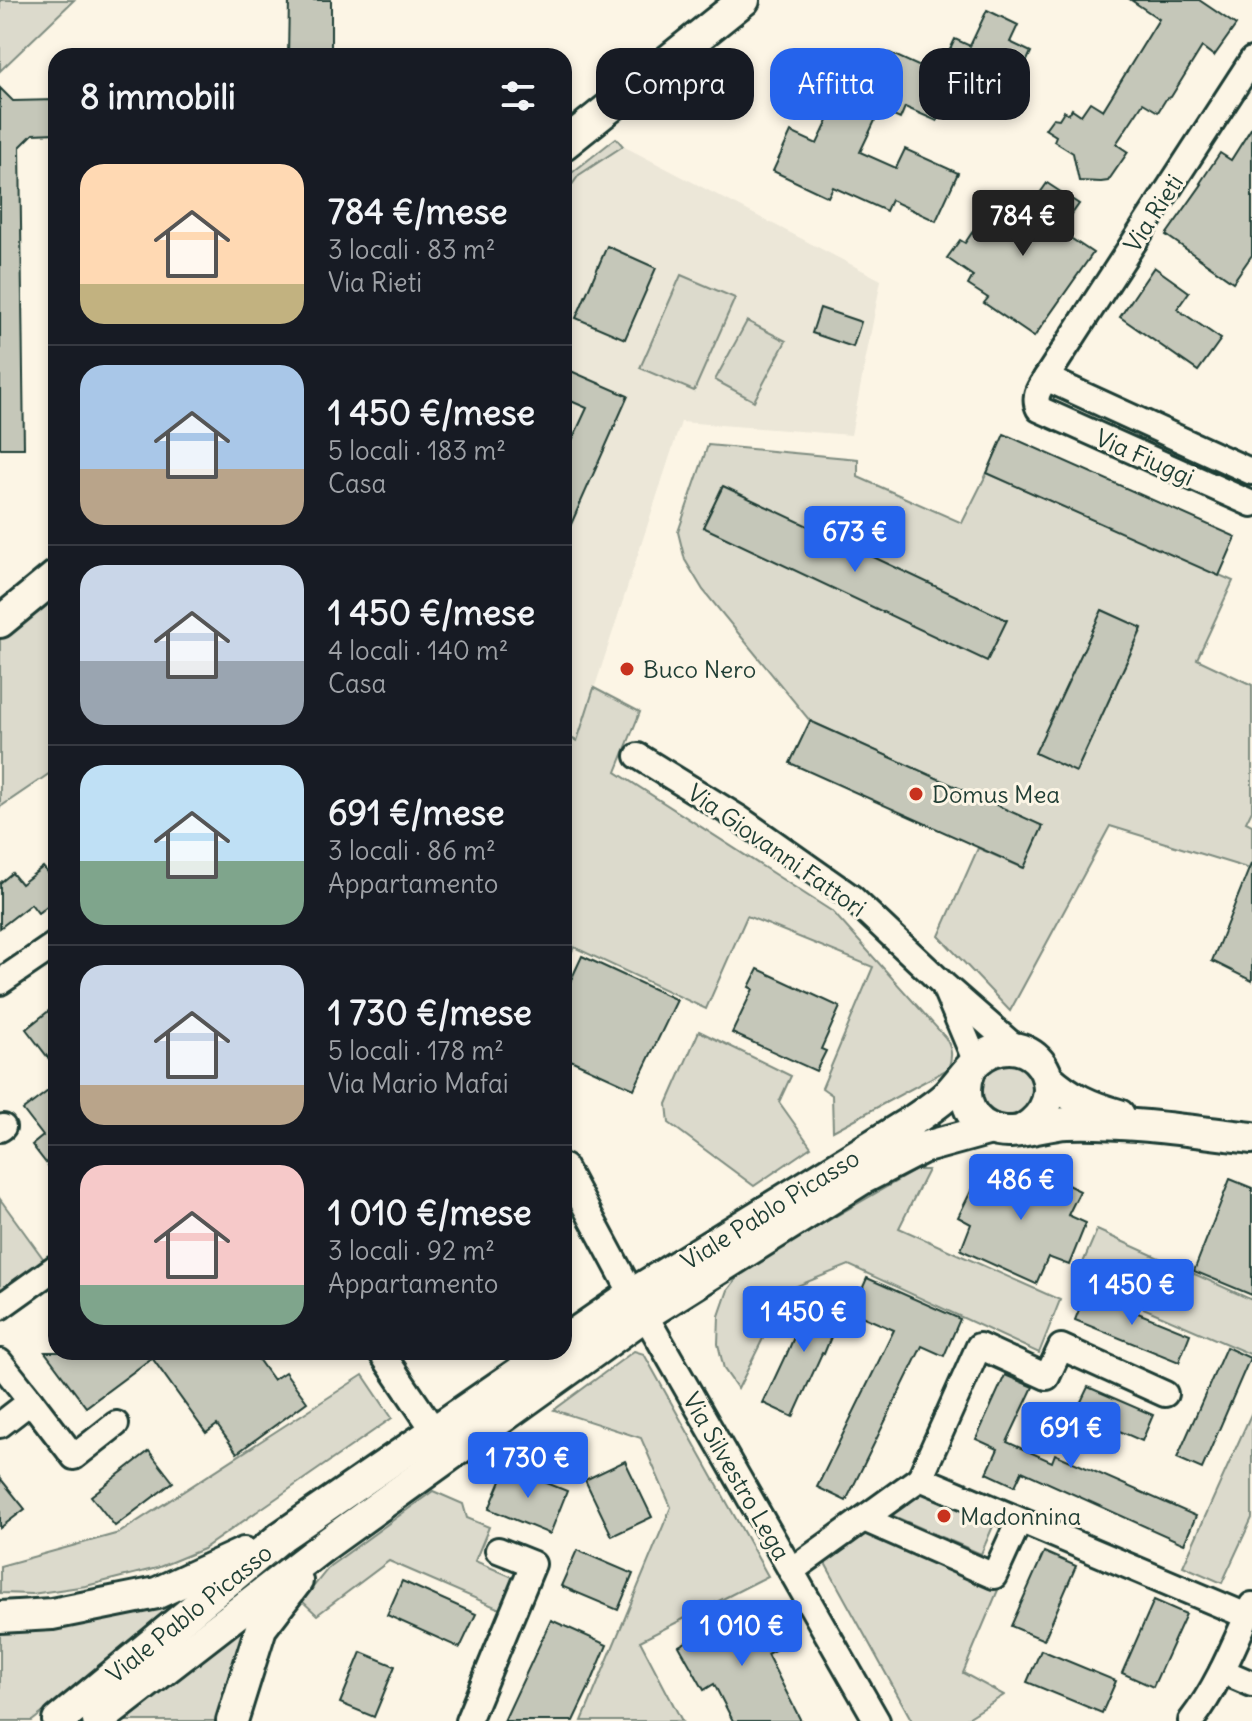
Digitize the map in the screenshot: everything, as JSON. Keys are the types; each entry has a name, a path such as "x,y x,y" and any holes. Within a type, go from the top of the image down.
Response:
{"street":[{"path":"572,138 744,0"},
{"name":"Via Rieti","path":"1039,409 1035,402 1038,391 1252,60"},
{"name":"Via Fiuggi","path":"1046,378 1252,472"},
{"name":"Via Fiuggi","path":"1039,409 1252,504"},
{"path":"0,622 48,583"},
{"name":"Via Giovanni Fattori","path":"638,756 740,819 851,897 1017,1049"},
{"path":"0,982 48,949"},
{"name":"Via Giovanni Fattori","path":"944,985 973,1055 974,1065"},
{"path":"991,1129 983,1125 969,1109 965,1088 974,1065 990,1052 1002,1048 1017,1049"},
{"name":"Viale Pablo Picasso","path":"1017,1049 1034,1057 1048,1078 1081,1102 1160,1126"},
{"name":"Viale Pablo Picasso","path":"572,1355 638,1304 943,1099 974,1065"},
{"path":"1024,1129 1041,1117 1044,1111 1049,1096 1048,1078"},
{"name":"Viale Pablo Picasso","path":"572,1337 922,1148 991,1129 1007,1132 1057,1123 1160,1126 1252,1138"},
{"name":"Via Silvestro Lega","path":"572,1182 638,1304 877,1721"},
{"path":"0,1307 48,1273"},
{"path":"791,1571 920,1478 979,1346 1047,1377 1061,1347 1165,1394"},
{"path":"386,1360 435,1432"},
{"name":"Viale Pablo Picasso","path":"58,1721 282,1536 538,1360"},
{"name":"Viale Pablo Picasso","path":"98,1721 565,1360"},
{"path":"0,1362 74,1457 116,1424"},
{"path":"0,1425 31,1401"},
{"path":"920,1478 1019,1521 1249,1610 1222,1671 1191,1721"},
{"path":"864,1519 994,1576 1019,1521"},
{"name":"Viale Pablo Picasso","path":"0,1617 52,1614 157,1593 282,1536"},
{"name":"Viale Pablo Picasso","path":"232,1721 261,1628 325,1545"},
{"path":"468,1721 533,1564 498,1550"},
{"path":"1222,1671 1252,1684"}],"shaded area":[{"path":"0,0 74,0 0,71"},
{"path":"616,138 623,146 579,175 572,185 572,173"},
{"path":"623,146 881,280 851,435 681,422 577,742 572,739 572,185 579,175"},
{"path":"681,275 735,298 694,391 640,368"},
{"path":"747,321 786,341 754,401 715,380"},
{"path":"708,445 858,459 858,477 962,523 987,473 1233,581 1197,659 1252,685 1252,810 1246,822 1252,825 1250,869 1110,826 1010,1011 939,936 978,848 1023,868 1042,826 810,721 703,590 685,560 678,532","holes":["722,487 1006,621 987,660 704,527","1102,610 1142,629 1076,771 1036,752"]},
{"path":"48,595 48,774 0,807 0,631"},
{"path":"594,688 640,712 616,772 833,912 945,1037 951,1053 948,1069 833,1131 832,1095 822,1088 873,967 747,916 706,1009 574,947 572,951 572,739 577,741"},
{"path":"699,1031 791,1076 779,1102 811,1147 754,1186 669,1123 667,1104"},
{"path":"1008,1061 1027,1069 1035,1088 1027,1107 1008,1115 989,1107 981,1088 989,1069"},
{"path":"916,1170 928,1170 899,1228 1060,1300 1039,1353 849,1265 787,1290 738,1389 724,1369 718,1344 719,1316 728,1290 744,1269"},
{"path":"0,1199 45,1261 0,1294"},
{"path":"1097,1230 1252,1300 1252,1355 1076,1279"},
{"path":"634,1351 644,1354 768,1576 640,1641 682,1721 582,1721 671,1507 641,1438 554,1410"},
{"path":"363,1375 392,1418 203,1549 157,1568 86,1586 32,1594 0,1593 0,1566 119,1533"},
{"path":"1252,1412 1252,1518 1222,1583 1183,1566"},
{"path":"433,1491 463,1504 467,1518 489,1527 475,1561 515,1578 502,1610 389,1561 317,1615 302,1601 330,1566"},
{"path":"919,1492 994,1524 981,1554 889,1514"},
{"path":"867,1533 998,1590 963,1673 1004,1695 963,1721 912,1721 825,1563"},
{"path":"231,1565 32,1721 0,1721 0,1621"},
{"path":"268,1599 216,1721 123,1721"}],"building":[{"path":"289,0 331,0 331,48 288,48"},
{"path":"1131,0 1199,0 1236,25 1214,56 1202,47 1158,112 1143,103 1116,144 1128,152 1108,181 1079,181 1073,153 1054,141 1056,136 1045,129 1053,118 1059,119 1064,111 1069,114 1072,109 1081,115 1090,102 1103,110 1159,19"},
{"path":"987,10 1018,25 1010,42 1023,48 951,48 955,39 970,46"},
{"path":"903,59 919,66 919,113 905,107 903,112"},
{"path":"0,88 13,101 48,100 48,133 33,134 20,147 24,448 0,448"},
{"path":"828,120 875,120 860,152 896,168 905,149 958,173 936,221 891,200 886,211 833,187 828,197 773,171 791,132 817,144"},
{"path":"1252,127 1252,255 1233,282 1166,235 1220,153 1231,160"},
{"path":"1047,183 1079,204 1060,231 1093,253 1034,337 984,303 988,298 968,285 973,276 947,258 960,240 965,243 998,194 1026,213"},
{"path":"607,246 656,268 625,339 576,318"},
{"path":"1154,267 1189,292 1177,309 1221,339 1198,371 1120,317"},
{"path":"820,308 861,322 853,347 812,333"},
{"path":"572,372 628,396 572,522 572,440 587,408 572,401"},
{"path":"1004,434 1236,537 1219,576 987,473"},
{"path":"723,486 1007,620 987,661 703,527"},
{"path":"1102,610 1142,628 1076,772 1035,753"},
{"name":"Domus Mea","path":"810,721 1043,826 1024,868 790,763"},
{"path":"1252,865 1252,981 1212,961"},
{"path":"43,867 48,873 48,905 38,913 31,904 0,928 0,883 12,873 21,884"},
{"path":"582,956 677,1000 634,1089 572,1061 572,978"},
{"path":"758,969 840,1007 821,1049 826,1051 816,1071 732,1033 753,989 749,987"},
{"path":"48,1011 48,1058 26,1029"},
{"path":"48,1091 48,1166 32,1145 43,1136 23,1110"},
{"path":"999,1168 1010,1174 1012,1168 1045,1174 1080,1191 1068,1215 1086,1223 1069,1265 1048,1257 1036,1284 961,1250 971,1224 958,1217 979,1175 994,1180"},
{"path":"1230,1179 1252,1188 1252,1295 1194,1271"},
{"path":"867,1278 960,1319 944,1356 922,1346 846,1501 817,1487 894,1330 852,1312"},
{"path":"813,1292 844,1305 793,1417 763,1403"},
{"path":"1086,1292 1190,1334 1179,1362 1075,1320"},
{"path":"1226,1347 1250,1358 1202,1469 1177,1458"},
{"path":"51,1360 149,1360 86,1407"},
{"path":"153,1360 259,1360 273,1380 285,1372 307,1402 237,1453 217,1425 206,1433"},
{"path":"1005,1375 1033,1387 1007,1442 1052,1462 1055,1454 1196,1516 1184,1544 1022,1471 1015,1486 987,1473 998,1449 976,1439"},
{"path":"1088,1387 1153,1415 1142,1441 1076,1412"},
{"path":"149,1451 173,1482 115,1526 91,1496"},
{"path":"625,1461 652,1517 612,1536 585,1480"},
{"path":"507,1467 567,1491 550,1534 489,1509"},
{"path":"0,1478 25,1509 0,1528"},
{"path":"577,1550 633,1574 618,1610 561,1586"},
{"path":"1044,1552 1076,1566 1044,1640 1011,1626"},
{"path":"402,1581 476,1614 460,1648 387,1615"},
{"path":"1154,1600 1186,1614 1153,1687 1122,1673"},
{"path":"756,1603 780,1647 767,1654 801,1721 733,1721 714,1684 704,1690 679,1646"},
{"path":"551,1620 607,1645 591,1683 573,1721 504,1721"},
{"path":"1041,1650 1116,1681 1102,1713 1027,1682"},
{"path":"361,1652 395,1666 374,1717 340,1703"}],"place":[{"name":"Buco Nero","path":"627,669"},
{"name":"Domus Mea","path":"916,794"},
{"name":"Madonnina","path":"944,1516"}]}
